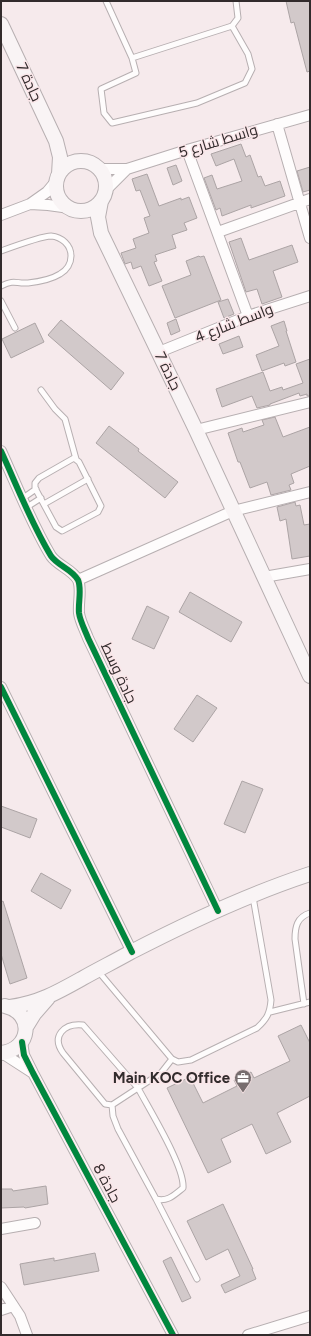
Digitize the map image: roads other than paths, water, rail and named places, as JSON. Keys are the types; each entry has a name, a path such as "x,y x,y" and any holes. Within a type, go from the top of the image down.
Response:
{"main road":[{"name":"جادة 7","path":"1,24 56,141 60,157 58,177"},
{"name":"جادة 7","path":"56,141 67,154 83,161"},
{"path":"83,161 92,164 99,169 106,182 104,195 95,207 87,211 74,210 63,203 58,196 56,188 58,177 65,167 74,162 83,161"},
{"name":"جادة 7","path":"104,195 98,217 101,233 196,430 310,676"},
{"name":"جادة 7","path":"74,210 89,220 101,233"},
{"path":"5,1006 34,1002 50,996 132,952 218,911 253,895 310,874"},
{"path":"1,1053 10,1052 17,1048 24,1038 26,1028 39,1008 50,996"},
{"path":"5,1006 21,1014 26,1028"}],"street":[{"name":"واسط شارع 5","path":"99,169 127,169 187,150 310,115"},
{"path":"277,124 310,238"},
{"path":"187,150 248,316"},
{"name":"واسط شارع 5","path":"104,195 127,169"},
{"path":"1,215 30,204 47,192 58,177"},
{"path":"218,232 310,199"},
{"path":"30,204 48,205 74,210"},
{"name":"واسط شارع 4","path":"159,352 248,316 310,296"},
{"path":"196,430 310,402"},
{"path":"1,451 52,557 64,568 72,572 78,580 233,511 310,492"},
{"path":"264,578 310,569"},
{"name":"جادة وسط","path":"78,580 81,589 78,600 80,615 88,638 218,911"},
{"path":"1,687 132,952"},
{"name":"جادة 8","path":"22,1042 24,1055 33,1073 173,1335"},
{"name":"جادة 8","path":"1,1053 33,1073"},
{"path":"1,1229 35,1223"},
{"path":"1,1286 20,1316 27,1335"},
{"path":"1,1310 13,1306"},
{"path":"248,1335 310,1316"}],"lane":[{"path":"106,1 132,58 136,73 102,89 104,113 112,123 197,103 245,83 252,69 248,54 232,26"},
{"path":"132,58 232,26 238,18 236,1"},
{"path":"1,251 47,236 52,236 61,239 66,243 71,257 68,267 61,274 28,283 13,281 1,286"},
{"path":"1,301 15,328"},
{"path":"41,390 55,409 65,419 76,459 102,506 100,510 85,519 64,530 59,530 36,490 34,483 37,479 72,458 76,459"},
{"path":"44,504 88,479"},
{"path":"25,502 36,490"},
{"path":"25,502 41,498"},
{"path":"97,970 172,1059 178,1062 191,1060 257,1028 265,1021 270,1012 271,1000 253,895"},
{"path":"270,1012 307,1003 295,939 295,930 303,915 310,914"},
{"path":"156,1200 162,1201 171,1198 183,1188 183,1181 178,1166 138,1088 83,1025 75,1024 65,1028 60,1032 58,1040 58,1046 105,1104 112,1105 138,1088 162,1073 172,1059"},
{"path":"112,1105 113,1116 118,1129 197,1279"}],"place":[{"name":"Main KOC Office","path":"243,1093"}]}
